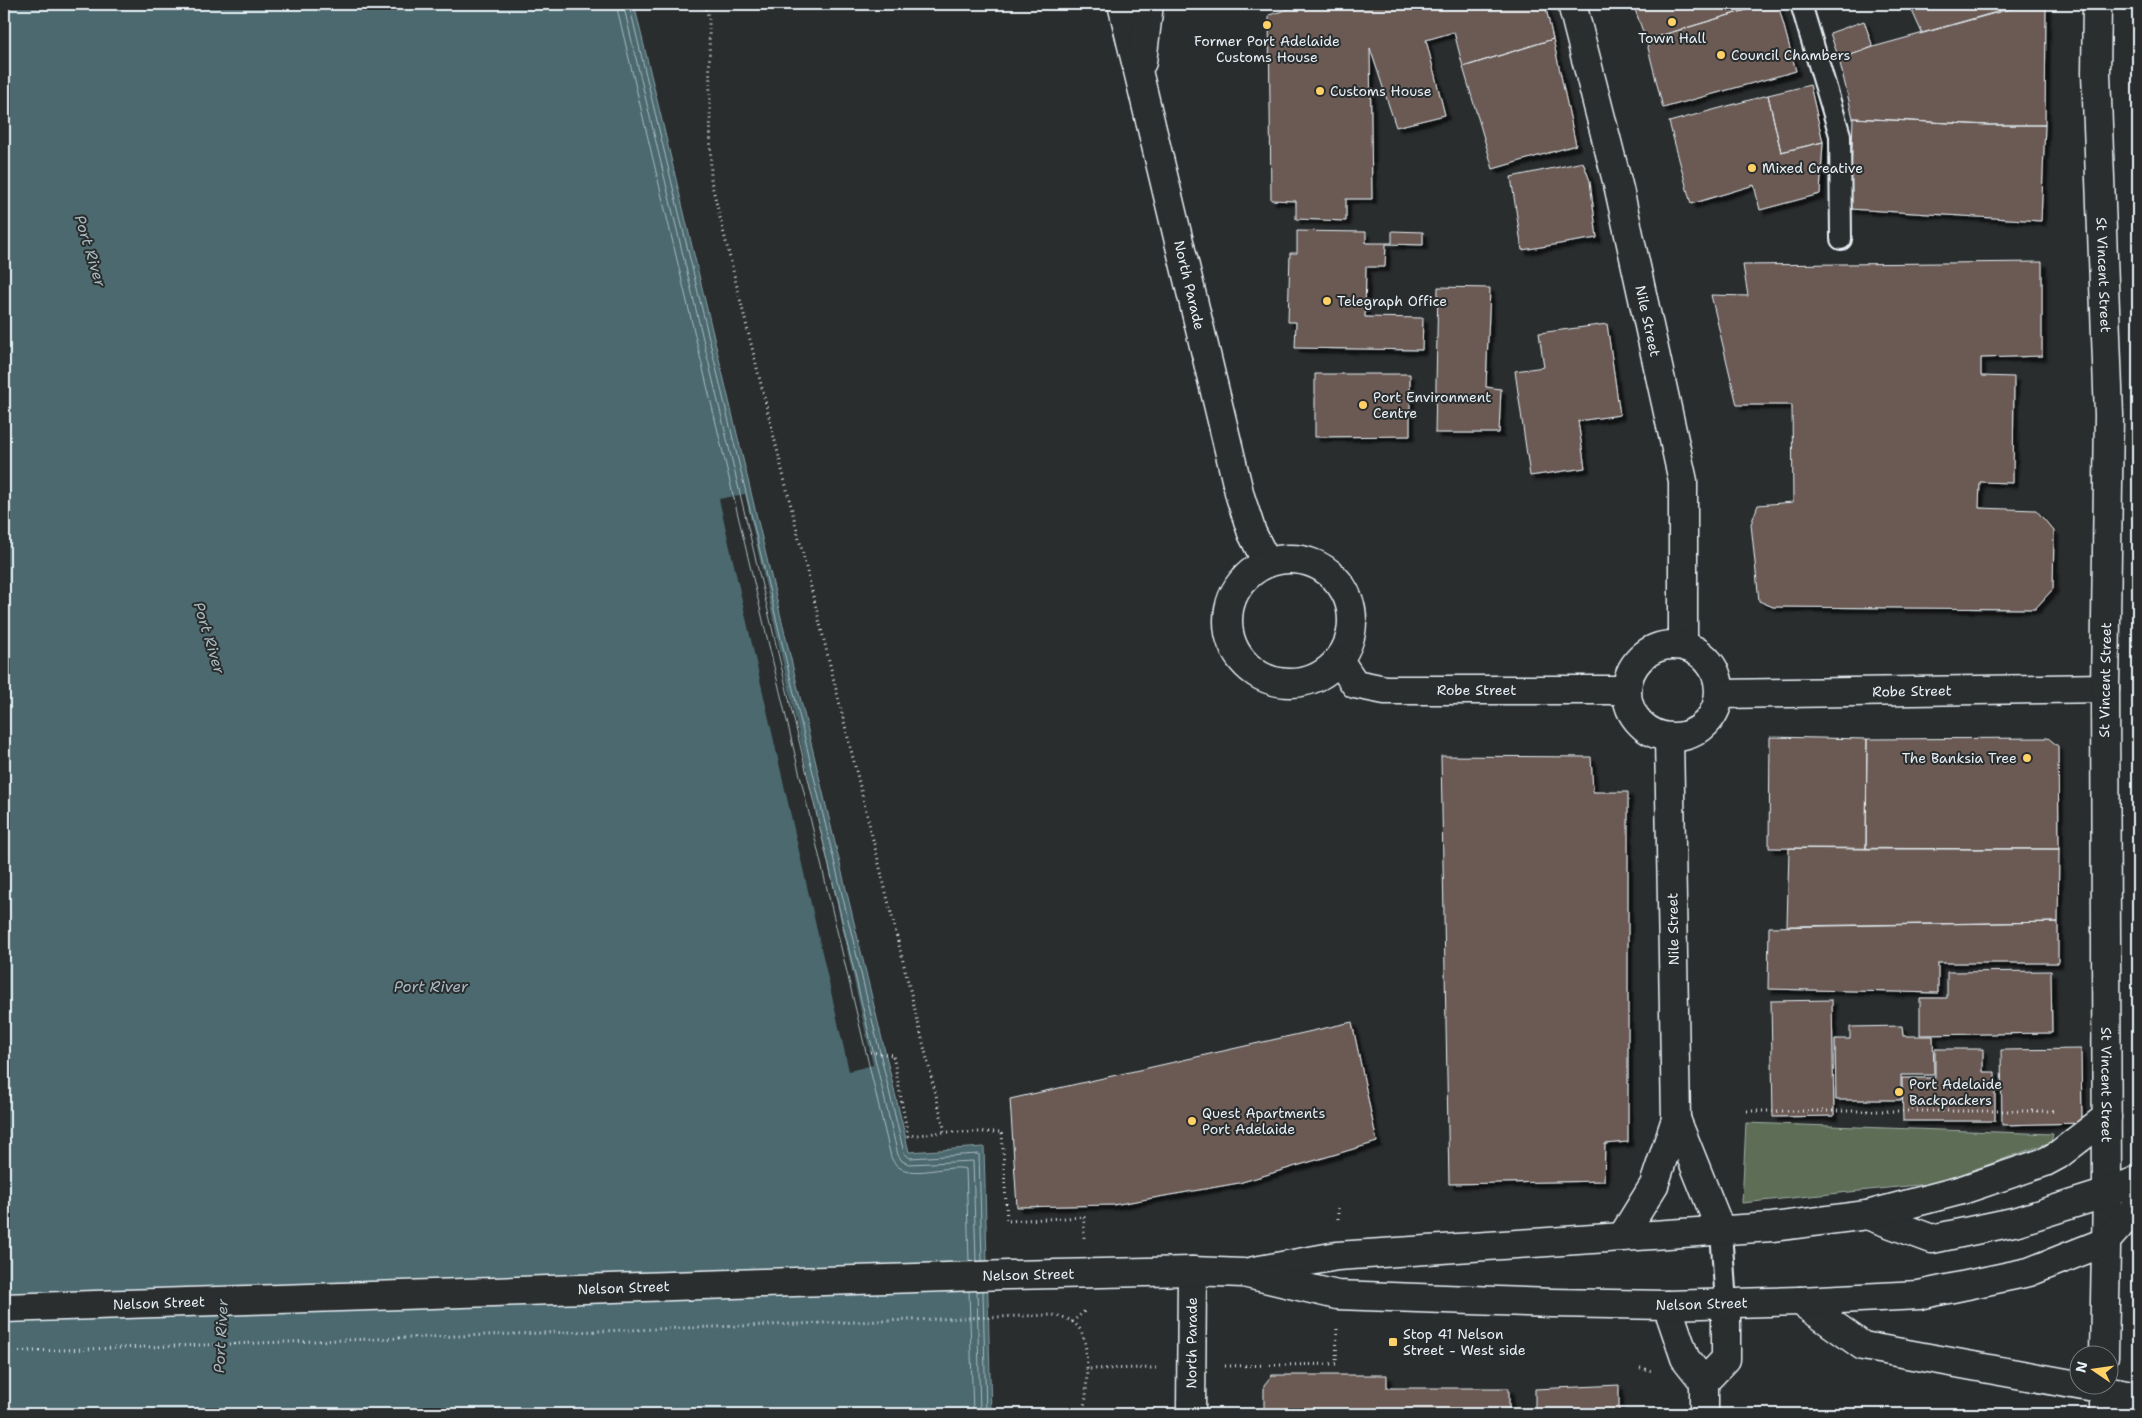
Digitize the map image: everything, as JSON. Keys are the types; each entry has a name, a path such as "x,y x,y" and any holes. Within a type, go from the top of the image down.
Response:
{"main road":[{"name":"North Parade","path":"1122,4 1240,496 1252,533 1267,563"},
{"path":"1140,78 1149,4"},
{"name":"Nile Street","path":"1572,4 1619,189 1683,481 1683,645"},
{"name":"St Vincent Street","path":"2097,4 2096,73 2109,415 2105,688 2107,1194 2104,1346"},
{"path":"1287,558 1308,561 1326,570 1341,584 1350,602 1352,622 1349,643 1339,660 1324,674 1307,682 1287,684 1268,680 1251,670 1236,654 1229,634 1228,612 1235,591 1249,574 1267,563 1287,558"},
{"path":"1683,645 1697,651 1712,664 1718,678 1720,694 1714,714 1703,728 1686,736 1669,738 1655,734 1641,725 1630,710 1627,690 1630,674 1642,655 1659,646 1683,645"},
{"name":"Robe Street","path":"1339,660 1355,684 1385,690 1627,690"},
{"name":"Robe Street","path":"1720,694 2105,688"},
{"name":"Nile Street","path":"1622,1237 1654,1185 1676,1119 1669,738"},
{"path":"1867,1215 1962,1190 2045,1162 2058,1155 2107,1117"},
{"name":"Nile Street","path":"1676,1119 1722,1231"},
{"name":"Nelson Street","path":"1242,1273 1337,1256 1393,1254 1722,1231 1772,1227 1867,1215 1932,1239 2018,1221 2107,1194 2138,1180"},
{"name":"Nelson Street","path":"4,1308 1008,1275 1192,1271 1242,1273 1337,1295 1552,1303 1668,1305 1800,1301 1919,1295 1985,1283 2029,1272 2105,1242 2138,1205"},
{"name":"North Parade","path":"1192,1271 1192,1414"},
{"path":"1800,1301 1863,1346 2104,1397 2138,1396"},
{"path":"1704,1382 1726,1359 1726,1304"},
{"path":"1668,1305 1685,1358 1704,1382 1704,1414"}],"lane":[{"path":"1801,4 1840,135 1841,240"},
{"path":"1722,1231 1726,1304"}],"path":[{"path":"705,4 709,19 711,181 945,1132"},
{"path":"870,1052 893,1055 908,1136 945,1132 1002,1132 1007,1221 1084,1217 1084,1241"},
{"path":"1747,1112 2059,1111"},
{"path":"1072,1322 1089,1308"},
{"path":"4,1352 1006,1315 1052,1315 1063,1316 1072,1322 1081,1329 1086,1339 1086,1398 1082,1414"},
{"path":"1228,1366 1336,1364 1337,1326"},
{"path":"1087,1368 1160,1368"}],"green space":[{"path":"1746,1123 2053,1134 2051,1142 1937,1183 1742,1203"}],"water":[{"name":"Port River","path":"4,4 634,4 909,1152 984,1147 991,1414 904,1412 904,1414 4,1414"}],"pier":[{"path":"745,494 873,1065 849,1071 719,499"}],"building":[{"name":"Customs House","path":"1306,4 1545,4 1553,39 1463,67 1454,32 1426,40 1445,115 1396,127 1370,48 1372,199 1346,199 1346,221 1296,219 1296,201 1271,200 1269,15"},
{"name":"Town Hall","path":"1633,4 1766,4 1646,40"},
{"name":"Council Chambers","path":"1766,4 1778,4 1796,71 1663,108 1646,40"},
{"path":"1909,4 1997,4 2000,11 1922,33"},
{"path":"2028,4 2046,4 2045,125 1988,125 1853,118 1839,59 1873,47"},
{"path":"1864,21 1873,47 1839,59 1830,33"},
{"path":"1553,39 1576,145 1493,169 1463,67"},
{"path":"1810,85 1823,142 1781,152 1768,95"},
{"name":"Mixed Creative","path":"1768,95 1781,152 1823,142 1820,194 1760,210 1754,185 1691,204 1669,122"},
{"path":"1853,118 1988,125 2045,125 2041,221 1850,209"},
{"path":"1583,162 1590,181 1597,238 1522,250 1511,177"},
{"name":"Telegraph Office","path":"1297,231 1366,232 1366,243 1392,243 1392,231 1423,232 1423,245 1386,244 1385,267 1366,267 1365,317 1423,318 1422,350 1295,348 1296,322 1288,322 1290,253 1297,253"},
{"path":"2042,262 2042,356 1981,358 1981,376 2014,377 2013,483 1980,482 1979,508 2036,510 2054,531 2053,589 2035,609 1773,607 1759,601 1751,524 1758,505 1793,502 1792,405 1737,405 1711,295 1748,296 1743,265"},
{"path":"1438,287 1490,288 1486,387 1501,389 1499,433 1435,433"},
{"path":"1607,324 1620,415 1578,421 1585,468 1530,476 1515,371 1544,367 1539,333"},
{"name":"Port Environment Centre","path":"1315,374 1410,374 1410,436 1315,437"},
{"path":"1770,737 1867,739 1866,849 1769,848"},
{"path":"2048,738 2058,746 2059,849 1866,849 1867,739"},
{"path":"1441,756 1591,757 1593,792 1628,792 1628,1142 1605,1144 1604,1181 1449,1184"},
{"path":"1789,848 2059,849 2058,922 1787,926"},
{"path":"2058,922 2058,963 1938,963 1938,993 1768,989 1769,927"},
{"path":"2051,971 2052,1033 1920,1035 1920,998 1947,998 1947,972"},
{"path":"1832,1000 1834,1116 1773,1117 1771,1001"},
{"name":"Quest Apartments Port Adelaide","path":"1352,1022 1377,1142 1239,1183 1113,1205 1017,1207 1010,1099"},
{"path":"1902,1026 1903,1036 1933,1036 1934,1075 1901,1075 1901,1100 1836,1100 1835,1039 1850,1039 1850,1027"},
{"path":"1935,1049 1983,1049 1983,1072 1995,1072 1995,1121 1903,1121 1902,1078 1935,1078"},
{"path":"2081,1049 2082,1123 2002,1125 2001,1050"},
{"path":"1272,1375 1387,1375 1387,1388 1509,1388 1509,1414 1264,1414 1264,1385"},
{"path":"1619,1385 1619,1414 1535,1414 1535,1389"}],"place":[{"name":"Town Hall","path":"1672,22"},
{"name":"Former Port Adelaide Customs House","path":"1267,25"},
{"name":"Council Chambers","path":"1721,55"},
{"name":"Customs House","path":"1320,91"},
{"name":"Mixed Creative","path":"1752,168"},
{"name":"Telegraph Office","path":"1327,301"},
{"name":"Port Environment Centre","path":"1363,405"},
{"name":"The Banksia Tree","path":"2027,758"},
{"name":"Port Adelaide Backpackers","path":"1899,1092"},
{"name":"Quest Apartments Port Adelaide","path":"1192,1121"},
{"name":"Stop 41 Nelson Street - West side","path":"1393,1342"}]}
